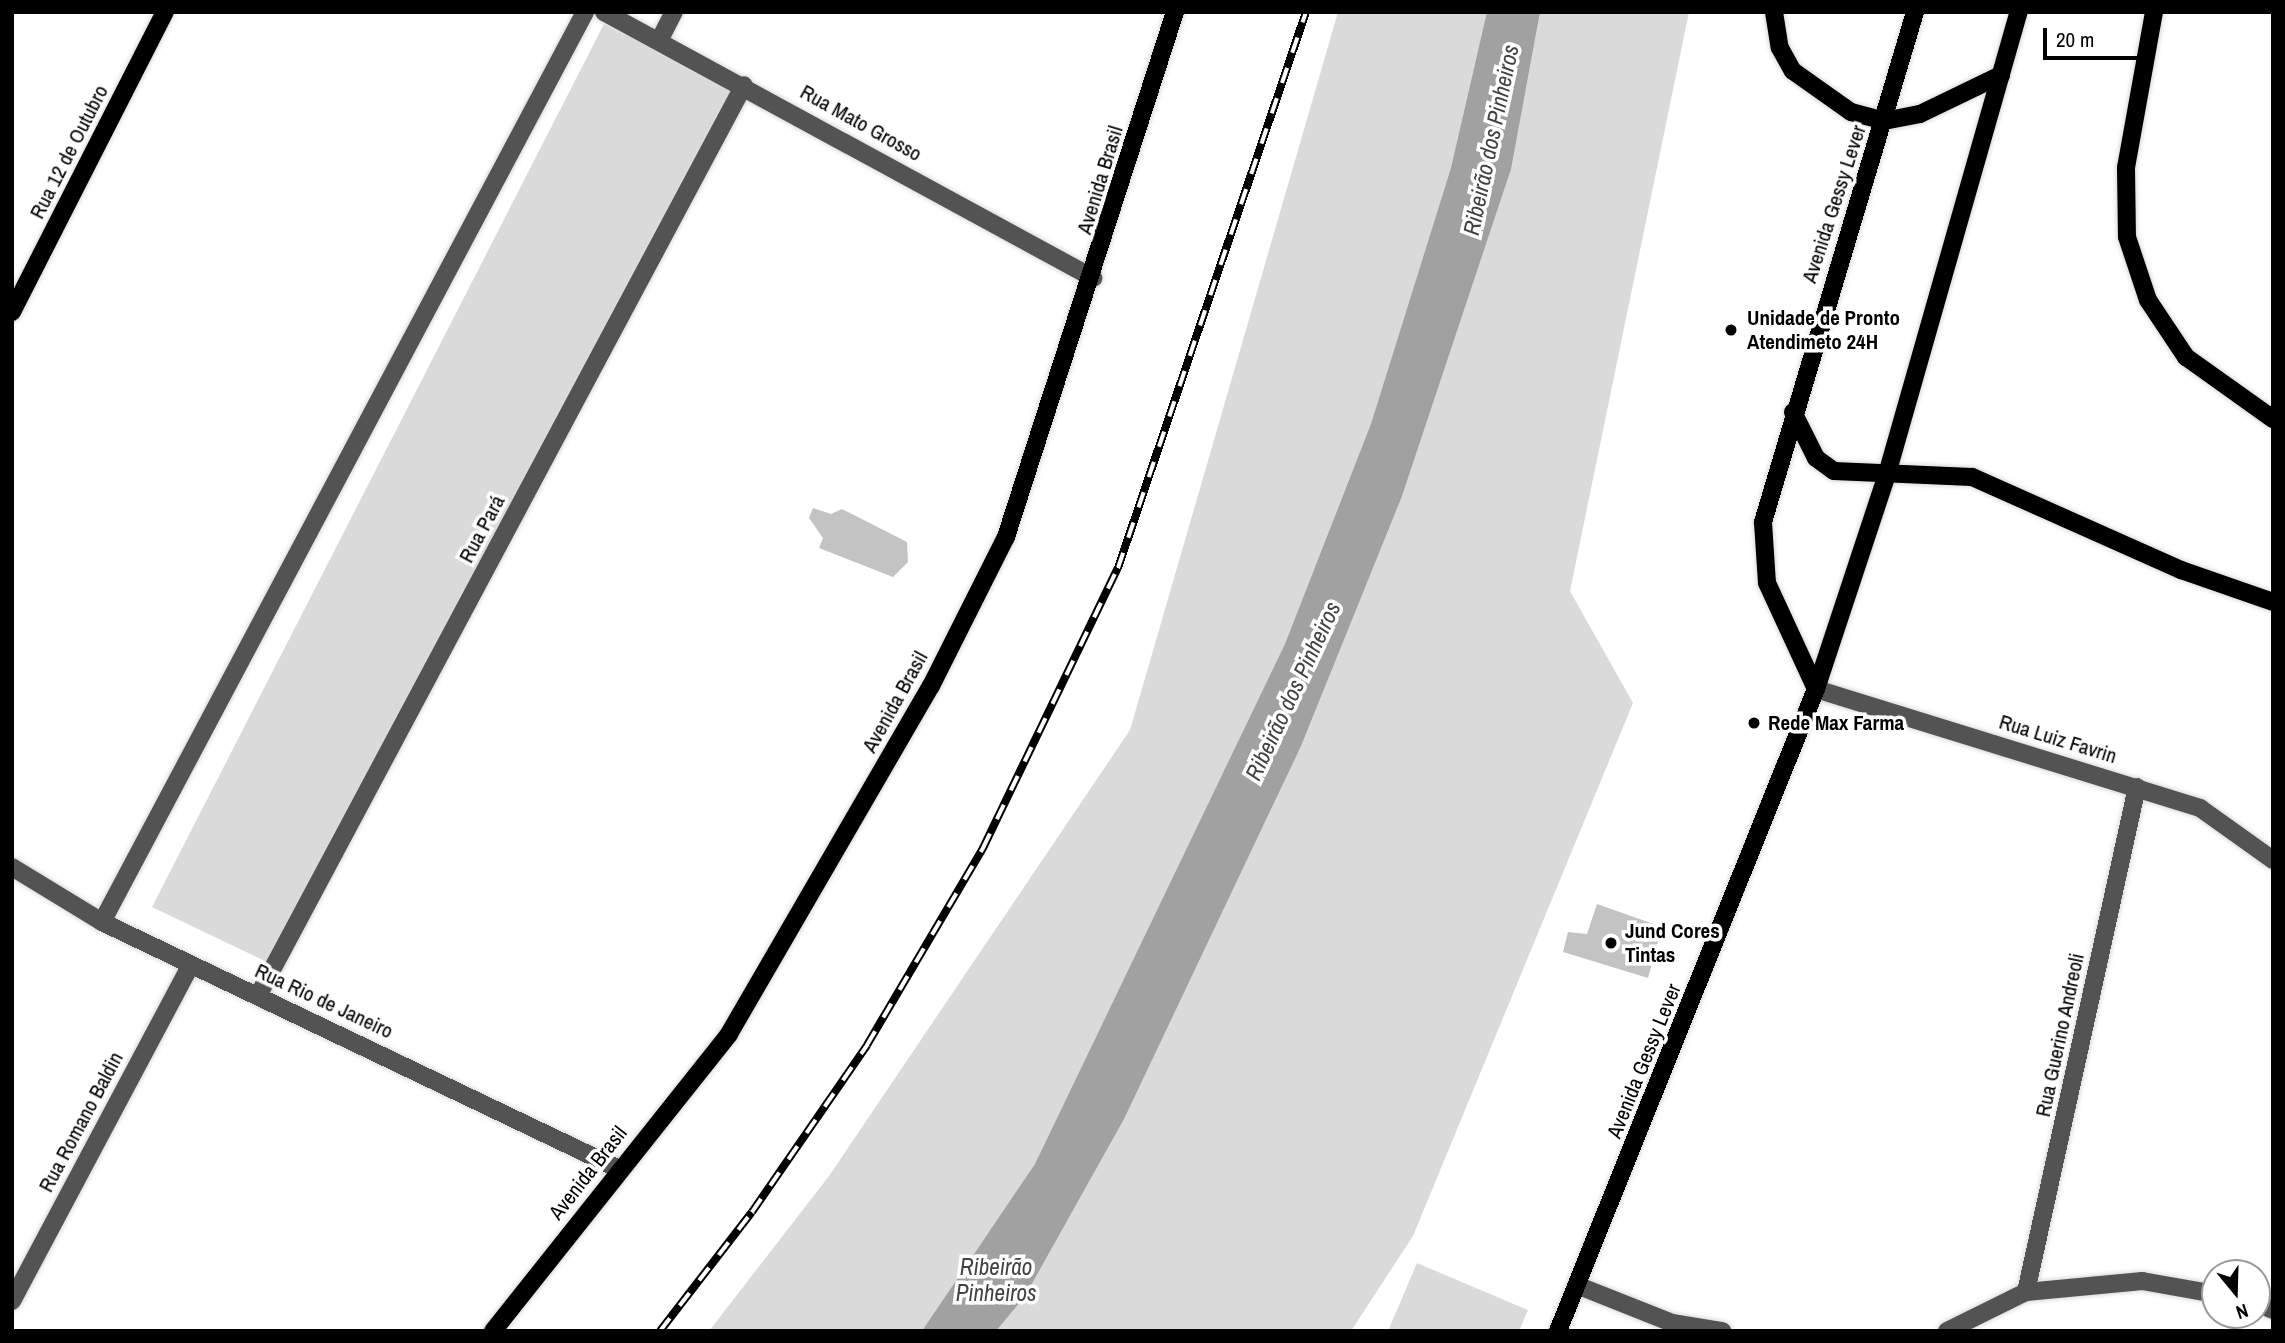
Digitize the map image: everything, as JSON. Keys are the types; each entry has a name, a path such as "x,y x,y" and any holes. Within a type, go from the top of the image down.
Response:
{"main road":[{"name":"Rua 12 de Outubro","path":"12,312 18,290 165,12"},
{"name":"Avenida Brasil","path":"494,1331 619,1169 729,1034 931,686 1006,537 1093,278 1175,12"},
{"path":"1774,12 1780,48 1793,71 1819,95 1884,121 1952,103 2001,75"},
{"name":"Avenida Gessy Lever","path":"1816,689 1766,571 1763,522 1793,412 1884,121 1915,12"},
{"name":"Avenida Gessy Lever","path":"1558,1331 1579,1286 1816,689 1887,474 2019,12"},
{"path":"2154,12 2126,168 2127,237 2148,300 2186,357 2273,419"},
{"path":"1793,412 1816,457 1834,471 1972,477 2181,569 2273,602"}],"street":[{"path":"102,922 585,12"},
{"name":"Rua Mato Grosso","path":"604,12 744,85 1093,278"},
{"path":"659,41 674,12"},
{"name":"Rua Pará","path":"259,994 744,85"},
{"name":"Rua Luiz Favrin","path":"1816,689 2200,808 2273,860"},
{"name":"Rua Guerino Andreoli","path":"2026,1292 2137,787"},
{"name":"Rua Rio de Janeiro","path":"12,867 102,922 259,994 619,1169"},
{"name":"Rua Romano Baldin","path":"12,1301 191,965"},
{"path":"1947,1331 2026,1292 2142,1281 2201,1292"},
{"path":"1579,1286 1672,1323 1722,1331"}],"shaded area":[{"path":"1338,12 1689,12 1570,591 1633,703 1413,1236 1351,1331 709,1331 829,1176 1130,730"},
{"path":"604,24 738,91 267,962 152,907"},
{"path":"1417,1263 1528,1310 1519,1331 1388,1331"}],"water":[{"name":"Ribeirão Pinheiros","path":"1487,12 1540,12 1511,169 1402,496 1301,746 1124,1119 1025,1296 996,1331 922,1331 1035,1164 1285,644 1371,424 1451,168"}],"building":[{"path":"813,508 831,514 842,509 907,542 908,562 893,577 819,548 823,538 809,518"},
{"name":"Jund Cores Tintas","path":"1597,904 1662,927 1648,978 1563,952 1568,932 1587,934"}],"railway":[{"path":"660,1331 752,1212 867,1045 983,848 1118,568 1306,12"}],"place":[{"name":"Unidade de Pronto Atendimeto 24H","path":"1731,330"},
{"name":"Rede Max Farma","path":"1754,723"},
{"name":"Jund Cores Tintas","path":"1611,943"}],"water label":[{"name":"Ribeirão dos Pinheiros","path":"1491,140"},
{"name":"Ribeirão dos Pinheiros","path":"1293,691"}]}
